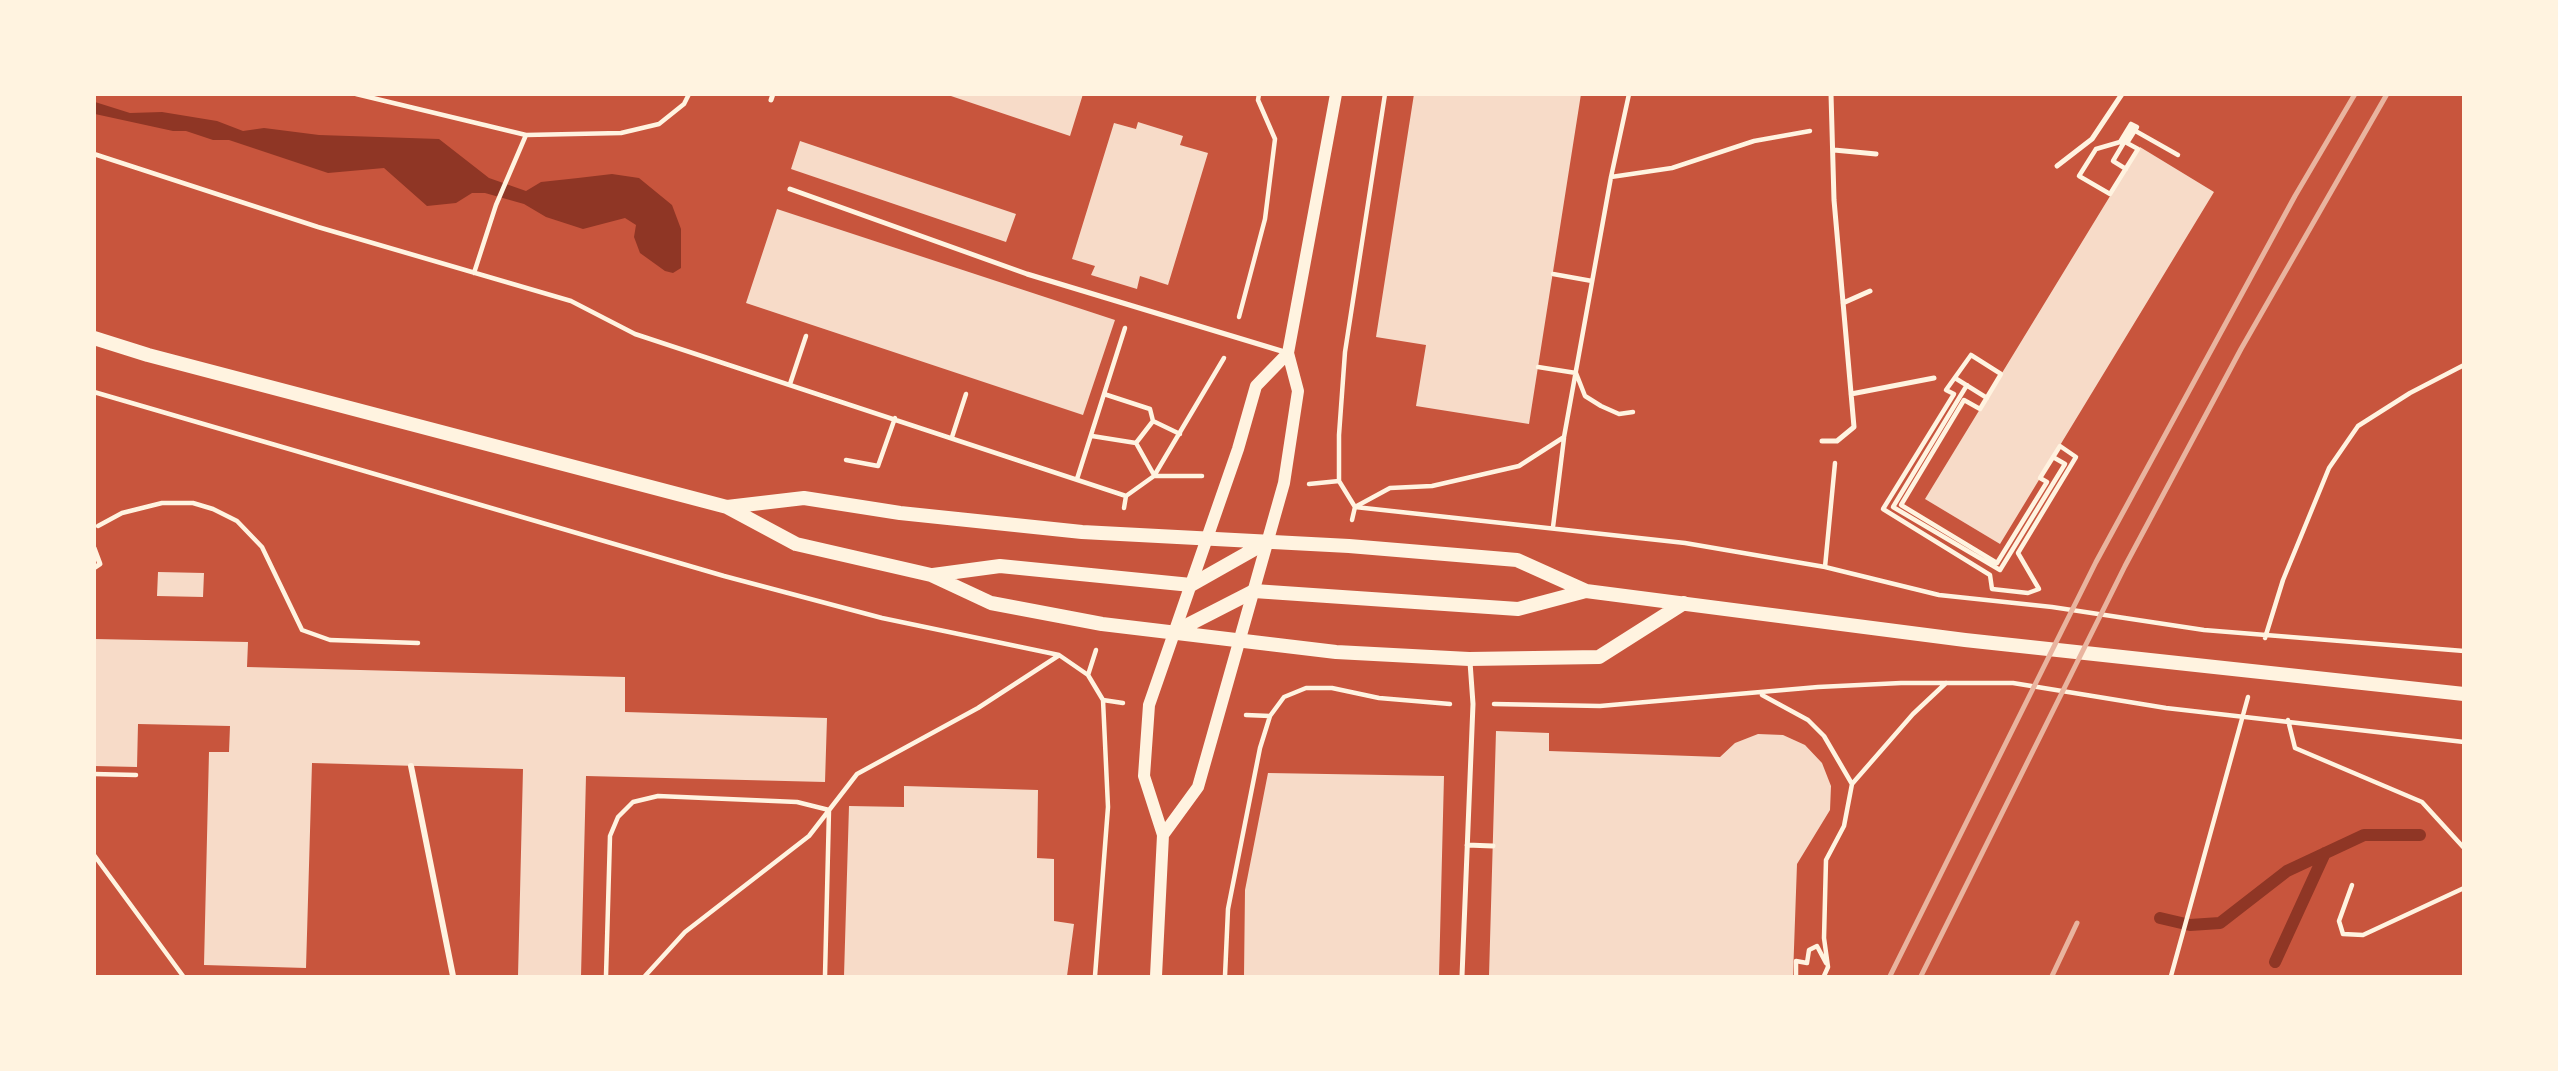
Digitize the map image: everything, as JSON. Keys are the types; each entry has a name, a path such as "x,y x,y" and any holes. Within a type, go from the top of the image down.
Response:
{"main road":[{"path":"94,338 148,355 727,508 796,544 932,575 991,603 1102,624 1336,652 1469,659 1599,657 1684,603"},
{"path":"727,508 804,498 900,513 1069,531 1517,560 1586,591 1965,640 2463,694"},
{"path":"932,575 1000,566 1191,585 1267,542"},
{"path":"1174,632 1254,591 1518,608 1586,591"}],"street":[{"path":"1163,835 1198,787 1284,483 1298,391 1287,353 1336,94"},
{"path":"1156,976 1163,835 1144,776 1144,740 1149,705 1207,539 1256,386 1287,353"},
{"path":"411,766 453,976"}],"lane":[{"path":"1822,441 1837,441 1854,427 1834,200 1835,127 1831,94"},
{"path":"2057,166 2092,139 2122,94"},
{"path":"1834,150 1877,154"},
{"path":"790,189 1027,274 1287,353"},
{"path":"1843,303 1870,291"},
{"path":"1851,394 1934,378"},
{"path":"94,548 100,564 94,568"},
{"path":"1462,976 1472,704 1469,659"},
{"path":"1467,845 1493,846"}],"path":[{"path":"356,94 526,135 621,133 659,124 684,104 690,94"},
{"path":"94,154 571,301 635,334 1126,496 1154,476 1180,434 1217,373 1244,304 1265,219 1275,139 1258,100 1259,94"},
{"path":"1351,522 1354,507 1339,481 1339,435 1345,352 1385,94"},
{"path":"1553,527 1564,437 1611,177 1629,94"},
{"path":"2131,124 2137,127 2127,143 2138,149 2126,169 2110,194 2079,176 2096,149 2120,142 2131,124"},
{"path":"1611,177 1672,168 1754,141 1835,127"},
{"path":"2126,169 2113,161 2132,129 2178,155"},
{"path":"474,273 496,205 526,135"},
{"path":"1553,274 1592,281"},
{"path":"1077,479 1133,307"},
{"path":"790,384 806,336"},
{"path":"1971,355 2001,374 1987,398 1980,409 1964,400 1902,505 1997,563 2047,482 2040,478 2060,446 2076,457 2018,553 2039,589 2028,593 1992,589 1990,575 1883,509 1954,394 1946,390 1971,355"},
{"path":"2261,650 2283,580 2329,468 2358,426 2410,393 2463,365"},
{"path":"1538,367 1576,373"},
{"path":"1576,373 1585,396 1619,414 1633,412"},
{"path":"1947,373 1987,398"},
{"path":"1967,385 1893,507 2000,570 2065,464 2053,457"},
{"path":"94,393 737,580 882,618 1059,656 1088,675 1103,700 1108,807 1095,976"},
{"path":"952,437 966,394"},
{"path":"1104,394 1150,409 1153,421"},
{"path":"846,460 878,466 895,418"},
{"path":"1153,421 1180,434"},
{"path":"1136,443 1153,421"},
{"path":"1092,436 1136,443"},
{"path":"1354,507 1390,488 1432,486 1519,466 1564,437"},
{"path":"1825,567 1837,441"},
{"path":"1136,443 1154,476"},
{"path":"1154,476 1202,476"},
{"path":"1314,484 1339,481"},
{"path":"94,528 122,513 162,503 193,503 213,509 237,521 262,547 302,630 330,640 418,643"},
{"path":"1354,507 1685,543 1825,567 1939,595 2052,607 2204,630 2463,651"},
{"path":"1088,675 1097,644"},
{"path":"645,976 685,932 809,836 857,774 978,708 1059,656"},
{"path":"1824,976 1828,967 1824,938 1826,860 1844,826 1852,784 1913,714 1946,683"},
{"path":"1504,704 1600,706 1818,687 2012,683 2166,708 2463,742"},
{"path":"1225,976 1228,909 1260,748 1270,716 1284,697 1306,688 1332,688 1379,698 1441,704"},
{"path":"2171,976 2250,688"},
{"path":"1761,694 1808,720 1824,736 1852,784"},
{"path":"1103,700 1119,702"},
{"path":"1251,715 1270,716"},
{"path":"2288,720 2295,748 2422,802 2463,848"},
{"path":"94,774 136,775"},
{"path":"606,976 610,836 618,817 633,802 658,796 797,802 830,810"},
{"path":"825,976 830,810"},
{"path":"94,855 183,976"},
{"path":"2352,885 2339,920 2343,934 2363,935 2463,888"},
{"path":"1796,976 1795,961 1807,963 1809,950 1817,946 1828,967"}],"shaded area":[{"path":"95,102 130,113 162,112 217,121 243,131 264,128 319,135 439,139 489,178 526,191 541,182 612,174 639,178 672,205 681,229 681,268 673,273 665,271 640,253 634,237 636,225 625,218 583,229 546,217 524,204 485,193 472,193 456,203 427,206 384,168 328,173 229,140 213,140 186,131 173,131 95,114"}],"building":[{"path":"945,94 1083,94 1070,136"},
{"path":"1414,94 1581,94 1529,424 1416,406 1426,345 1376,337"},
{"path":"1138,122 1183,136 1180,145 1208,153 1168,285 1140,276 1137,289 1091,275 1095,266 1072,259 1114,123 1136,129"},
{"path":"800,141 1016,214 1006,242 791,169"},
{"path":"2140,147 2214,192 2000,544 1925,499"},
{"path":"777,209 1115,320 1083,415 746,303"},
{"path":"158,572 204,573 203,597 157,596"},
{"path":"94,639 248,642 247,667 625,677 625,712 827,718 825,782 586,776 581,976 518,976 523,769 312,763 306,968 204,965 209,752 229,752 230,726 138,724 137,767 94,766"},
{"path":"1496,731 1549,733 1549,751 1720,757 1735,743 1758,734 1783,735 1805,745 1822,763 1831,786 1830,810 1797,864 1793,976 1489,976"},
{"path":"1268,773 1444,776 1439,976 1244,976 1245,890"},
{"path":"904,786 1038,790 1037,858 1054,859 1054,921 1074,924 1067,976 844,976 849,806 904,807"}],"waterway":[{"path":"2160,918 2190,925 2220,923 2287,871 2364,835 2420,835"},
{"path":"2275,962 2325,853"}],"railway":[{"path":"1890,976 2096,562 2295,196 2355,94"},
{"path":"1921,976 2125,566 2241,349 2387,94"},
{"path":"2052,976 2077,923"}]}
